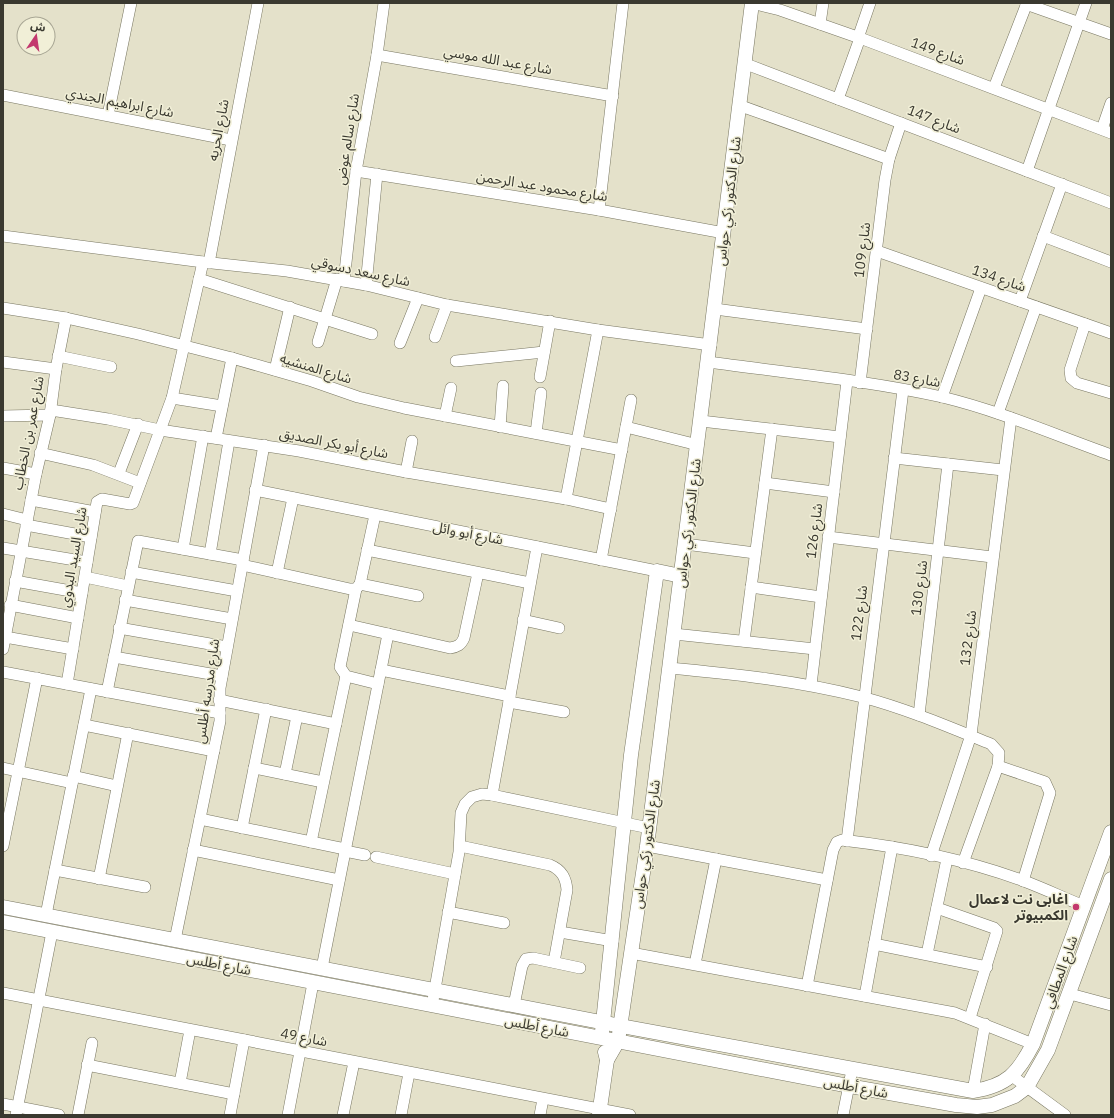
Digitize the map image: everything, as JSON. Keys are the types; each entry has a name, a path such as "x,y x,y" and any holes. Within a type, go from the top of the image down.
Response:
{"street":[{"path":"108,115 131,3"},
{"name":"شارع الحريه","path":"160,430 172,398 199,279 206,263 258,3"},
{"name":"شارع سالم عوض","path":"318,342 325,317 340,280 356,171 377,55 384,3"},
{"path":"599,210 614,96 623,3"},
{"name":"شارع 149","path":"752,3 780,10 859,38 1106,131"},
{"name":"شارع الدكتور زكي حواس","path":"607,1060 618,1041 621,1026 647,846 741,106 752,3"},
{"path":"820,24 823,3"},
{"path":"838,99 870,3"},
{"path":"1027,171 1086,3"},
{"path":"994,88 1026,4 1111,34"},
{"name":"شارع عبد الله موسي","path":"377,55 614,96"},
{"name":"شارع 147","path":"746,64 1111,203"},
{"name":"شارع ابراهيم الجندي","path":"3,95 231,140"},
{"path":"1106,131 1111,103"},
{"path":"741,106 889,159"},
{"name":"شارع 109","path":"860,383 889,159 901,123"},
{"name":"شارع محمود عبد الرحمن","path":"356,171 599,210 724,232"},
{"path":"366,285 377,174"},
{"path":"1020,301 1062,184"},
{"name":"شارع سعد دسوقي","path":"3,236 206,263 287,271 366,285 447,304 598,330 711,345"},
{"path":"1043,236 1111,262"},
{"name":"شارع 134","path":"877,251 1111,333"},
{"path":"199,279 325,317 372,334"},
{"path":"942,397 982,288"},
{"path":"400,343 418,298"},
{"path":"435,337 447,304"},
{"path":"275,370 290,307"},
{"path":"998,413 1036,307"},
{"name":"شارع المنشيه","path":"3,308 66,318 232,358 275,370 358,397 445,416 622,450"},
{"path":"715,309 867,329"},
{"name":"شارع عمر بن الخطاب","path":"4,643 8,608 15,581 40,453 51,412 58,356 66,318"},
{"path":"540,377 550,321"},
{"path":"1086,324 1070,370 1070,378 1077,383 1111,393"},
{"path":"566,499 598,330"},
{"path":"456,361 544,352"},
{"path":"58,356 111,367"},
{"path":"216,438 232,358"},
{"path":"3,362 56,369"},
{"name":"شارع 83","path":"709,362 847,381 942,397 998,413 1111,454"},
{"name":"شارع 126","path":"810,685 847,381"},
{"path":"500,427 503,386"},
{"path":"445,416 451,388"},
{"name":"شارع 122","path":"847,841 863,697 903,390"},
{"path":"536,433 541,393"},
{"path":"172,398 222,406"},
{"path":"601,560 631,400"},
{"name":"شارع أبو بكر الصديق","path":"3,416 51,412 138,424 160,430 264,445 406,472 566,499 611,509"},
{"name":"شارع 132","path":"931,856 971,735 992,557 1011,418"},
{"path":"701,421 840,437"},
{"path":"119,474 138,424"},
{"path":"626,428 698,445"},
{"path":"744,641 772,429"},
{"name":"شارع السيد البدوي","path":"67,684 97,502 102,499 132,503 160,430"},
{"path":"183,549 203,436"},
{"path":"210,554 229,441"},
{"path":"406,472 412,441"},
{"name":"شارع مدرسه أطلس","path":"175,940 214,751 220,713 219,700 222,676 264,445"},
{"path":"40,453 93,465 140,482"},
{"path":"894,458 1003,470"},
{"name":"شارع 130","path":"919,715 948,464"},
{"path":"3,468 36,474"},
{"path":"765,483 834,492"},
{"name":"شارع أبو وائل","path":"255,490 681,576"},
{"path":"277,573 293,498"},
{"path":"31,500 95,512"},
{"path":"3,514 27,522 91,537"},
{"path":"375,515 340,667 346,676 378,684"},
{"path":"828,536 992,557"},
{"path":"107,692 138,541 210,554 277,573 350,589 358,586 418,596"},
{"path":"685,544 756,554"},
{"path":"492,795 537,547"},
{"path":"3,548 87,562"},
{"path":"367,550 530,584"},
{"name":"شارع الدكتور زكي حواس","path":"601,1038 613,940 631,755 657,571"},
{"path":"131,572 237,591"},
{"path":"349,625 450,648 456,647 461,644 478,573"},
{"path":"85,577 128,586"},
{"path":"15,581 82,592"},
{"path":"751,587 821,597"},
{"path":"125,600 232,619"},
{"path":"8,608 78,618"},
{"path":"523,620 559,628"},
{"path":"119,628 227,647"},
{"path":"322,968 388,634"},
{"path":"674,634 815,649"},
{"path":"4,643 73,649"},
{"path":"114,657 222,676"},
{"path":"669,668 758,676 810,685 863,697 919,715 992,744 996,748 1000,760 963,863"},
{"path":"381,670 564,712"},
{"path":"3,672 220,713"},
{"path":"311,842 346,676"},
{"path":"3,846 37,678"},
{"path":"46,915 91,688"},
{"path":"219,700 336,724"},
{"path":"242,828 266,709"},
{"path":"285,774 297,716"},
{"path":"84,724 214,751"},
{"path":"99,878 128,734"},
{"path":"998,766 1045,782 1050,793 1023,881"},
{"path":"3,768 18,772 118,786"},
{"path":"254,768 323,782"},
{"path":"432,1006 460,846 461,812 465,804 472,797 482,794 492,795 649,828"},
{"path":"200,819 455,874"},
{"name":"شارع المطافي","path":"1033,1044 1111,832"},
{"path":"807,986 834,845 837,842 847,841 892,847 963,863 1023,881 1084,906"},
{"path":"460,846 558,868 567,882 567,890 554,962"},
{"path":"647,846 827,880"},
{"path":"865,996 892,847"},
{"path":"193,850 339,880"},
{"path":"695,964 716,859"},
{"path":"927,954 947,859"},
{"path":"55,870 146,887"},
{"name":"شارع المطافي","path":"1048,1050 1070,994 1111,879"},
{"name":"شارع أطلس","path":"3,907 852,1070 973,1091 987,1089 1000,1084 1012,1076 1022,1065 1033,1044"},
{"path":"937,908 996,929 997,933 970,1018"},
{"path":"448,912 504,923"},
{"name":"شارع أطلس","path":"3,922 432,1006 956,1105 977,1107 992,1105 1007,1100 1027,1086 1048,1050"},
{"path":"17,1111 52,932"},
{"path":"560,932 613,940"},
{"path":"874,944 987,967"},
{"path":"632,953 955,1013 1033,1044"},
{"path":"514,1005 522,966 526,959 533,958 580,968"},
{"path":"291,978 294,963"},
{"path":"288,1115 313,983"},
{"name":"شارع 49","path":"3,993 409,1072 599,1112 630,1115"},
{"path":"1070,994 1111,1005"},
{"path":"973,1091 985,1024"},
{"path":"180,1083 190,1030"},
{"path":"599,1112 607,1060 601,1038"},
{"path":"230,1115 244,1040"},
{"path":"78,1115 92,1043"},
{"path":"343,1115 354,1062"},
{"path":"88,1065 234,1094"},
{"path":"843,1115 852,1070"},
{"path":"401,1115 409,1072"},
{"path":"1012,1076 1066,1115"},
{"path":"540,1115 543,1099"},
{"path":"3,1104 17,1111 59,1115"}],"place":[{"name":"اغابى نت لاعمال الكمبيوتر","path":"1076,907"}]}
